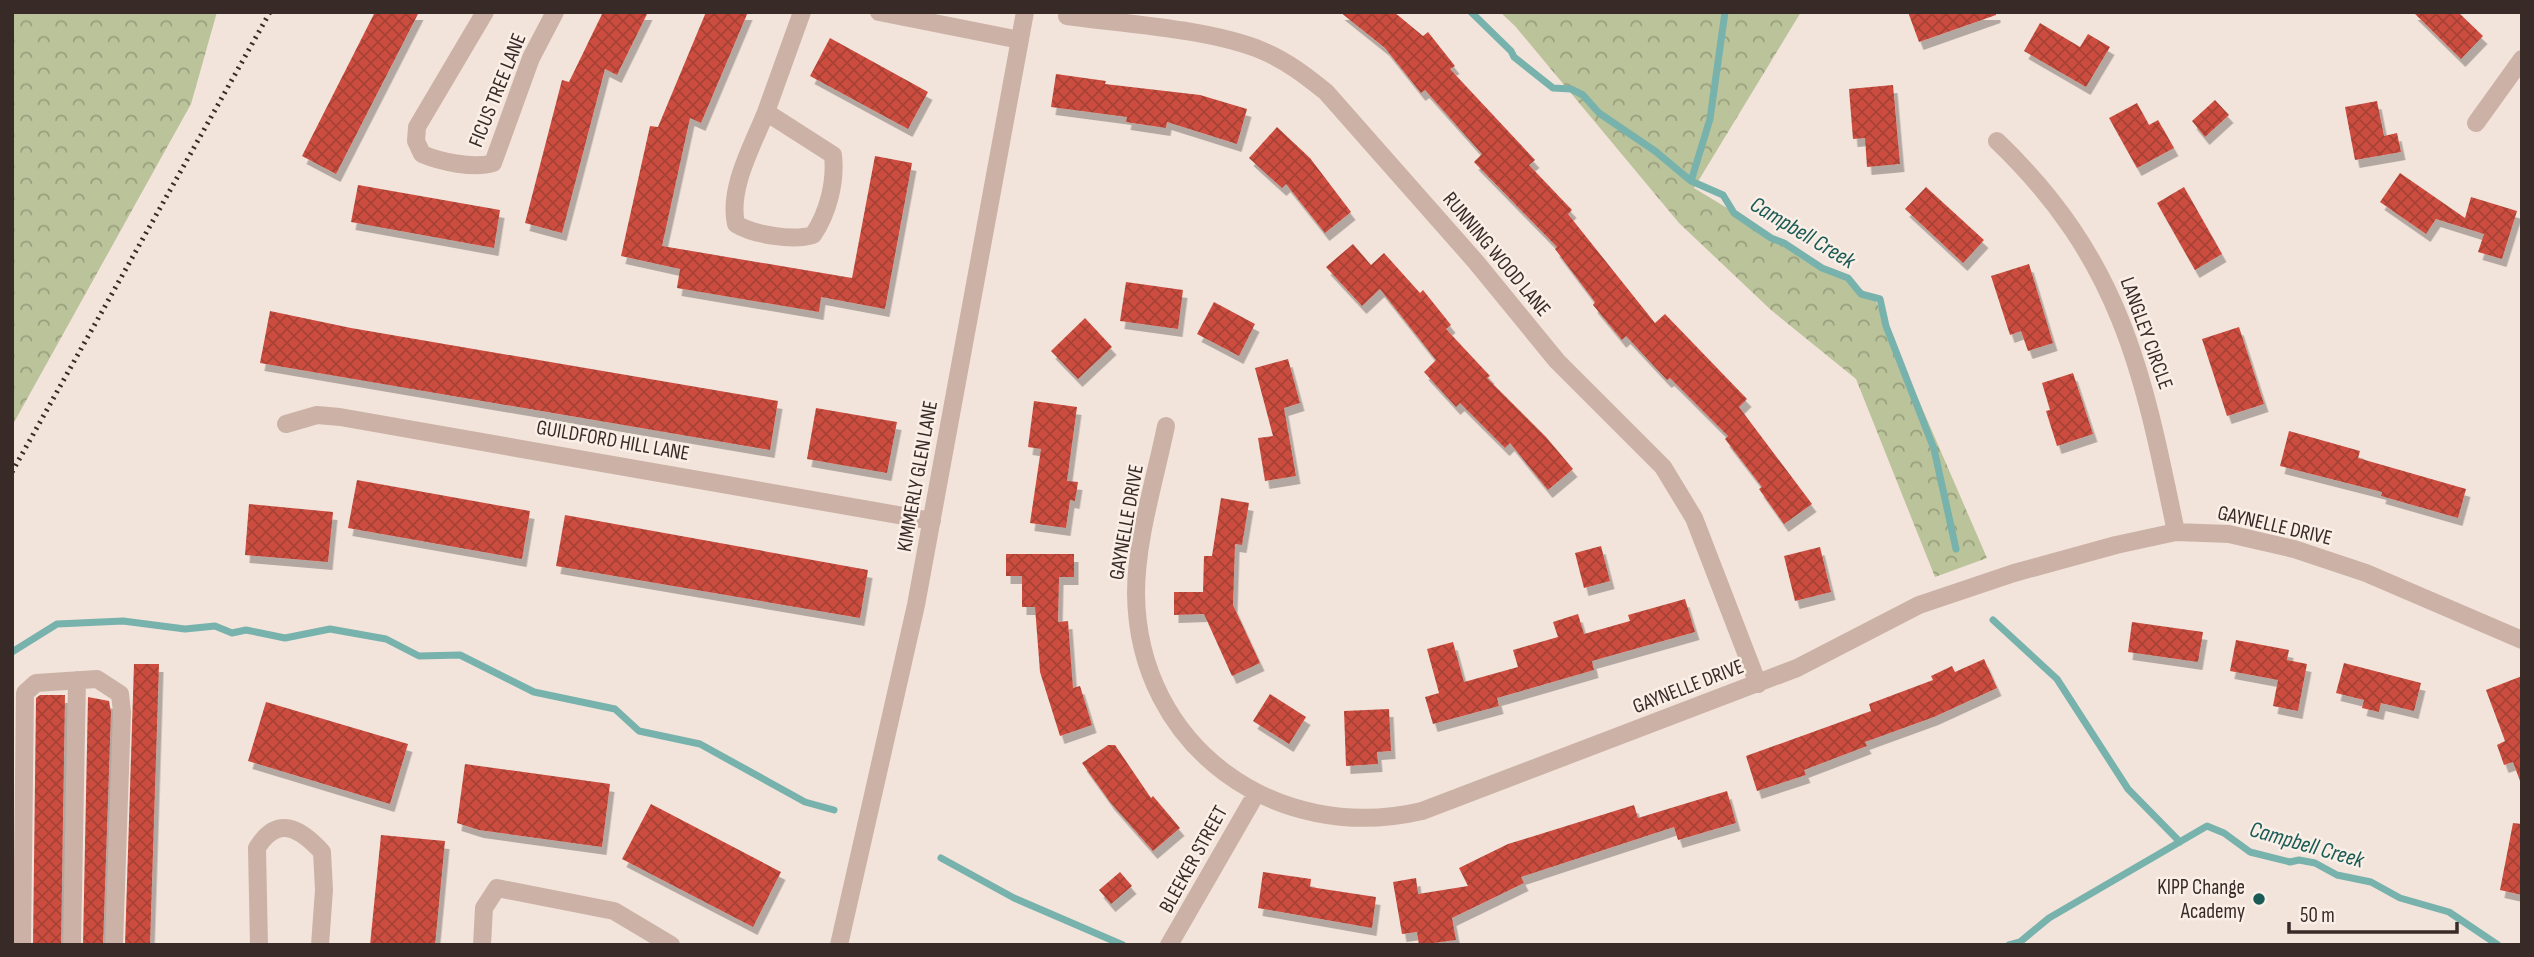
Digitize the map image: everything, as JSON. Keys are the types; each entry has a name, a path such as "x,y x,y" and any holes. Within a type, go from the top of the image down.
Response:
{"street":[{"name":"FICUS TREE LANE","path":"485,12 417,127 415,141 422,154 433,159 484,166 494,163 531,58 555,12"},
{"path":"766,112 833,155 835,169 829,200 821,223 813,235 803,238 757,231 736,224 733,212 737,189 802,12"},
{"path":"879,12 1020,40"},
{"name":"KIMMERLY GLEN LANE","path":"839,945 916,605 1025,12"},
{"name":"RUNNING WOOD LANE","path":"1067,16 1236,41 1265,52 1297,69 1326,92 1476,262 1557,361 1663,467 1694,518 1758,684"},
{"path":"2476,123 2522,59"},
{"name":"LANGLEY CIRCLE","path":"1997,141 2037,182 2073,228 2101,273 2118,311 2153,420 2176,532"},
{"name":"GUILDFORD HILL LANE","path":"286,424 317,415 340,417 932,521"},
{"name":"GAYNELLE DRIVE","path":"1166,426 1141,552 1136,593 1139,628 1148,666 1163,701 1196,748 1223,773 1256,794 1288,808 1332,818 1368,820 1404,815 1758,684 1797,668 1919,605 2014,573 2116,545 2176,532 2230,534 2294,549 2366,573 2522,640"},
{"path":"22,945 19,695 36,683 97,679 120,694 114,945"},
{"path":"72,945 77,680"},
{"name":"BLEEKER STREET","path":"1169,945 1256,794"},
{"path":"260,945 257,848 265,835 284,828 303,831 322,852 324,890 320,945"},
{"path":"482,945 484,908 497,888 614,911 671,945"}],"green space":[{"path":"12,12 217,12 191,104 12,426"},
{"path":"1500,12 1801,12 1694,188 1874,297 1987,558 1935,577 1856,379 1771,310 1679,223 1515,26"}],"building":[{"path":"375,12 419,12 336,174 302,156"},
{"path":"603,12 648,12 617,75 605,69 562,233 525,223 562,80 569,82"},
{"path":"706,12 748,12 701,123 690,118 662,246 852,278 875,156 912,163 885,309 821,297 819,312 677,288 680,269 621,256 650,126 658,127"},
{"path":"1340,12 1394,12 1423,36 1428,32 1455,66 1450,69 1535,160 1529,165 1572,210 1568,214 1655,323 1665,314 1747,399 1739,407 1812,504 1784,524 1759,489 1762,487 1725,439 1728,436 1670,378 1667,380 1626,336 1622,340 1593,305 1595,302 1555,249 1557,247 1474,162 1482,154 1425,90 1421,93 1385,48"},
{"path":"1908,12 1996,12 1996,15 1919,42"},
{"path":"2413,12 2458,12 2483,36 2461,59"},
{"path":"2040,23 2080,47 2088,34 2110,47 2086,87 2024,51"},
{"path":"830,38 928,92 908,129 810,76"},
{"path":"1056,74 1106,81 1105,84 1200,95 1247,109 1237,144 1167,122 1166,128 1126,122 1127,117 1051,107"},
{"path":"1893,85 1900,164 1867,167 1865,138 1853,139 1849,89"},
{"path":"2215,100 2229,115 2205,137 2192,121"},
{"path":"2377,101 2384,136 2397,133 2401,152 2355,160 2345,107"},
{"path":"2137,103 2149,125 2158,120 2174,148 2137,168 2109,118"},
{"path":"1277,127 1310,158 1351,212 1325,233 1286,184 1282,188 1249,158"},
{"path":"2400,173 2465,218 2471,197 2517,211 2502,259 2478,252 2484,234 2436,219 2426,234 2380,202"},
{"path":"358,185 500,210 494,248 351,222"},
{"path":"1926,187 1984,240 1963,263 1905,209"},
{"path":"2184,187 2222,254 2195,270 2157,203"},
{"path":"1353,244 1371,265 1384,253 1420,293 1423,290 1451,325 1446,329 1490,376 1487,378 1546,437 1573,469 1548,490 1510,443 1505,448 1460,403 1456,407 1424,372 1436,360 1380,289 1362,306 1326,267"},
{"path":"2029,264 2053,343 2028,351 2021,331 2010,335 1991,276"},
{"path":"1126,282 1183,290 1178,329 1120,321"},
{"path":"1214,302 1255,324 1239,356 1197,334"},
{"path":"270,311 351,328 778,401 770,450 260,363"},
{"path":"1085,318 1112,347 1078,379 1051,351"},
{"path":"2239,327 2264,404 2227,416 2202,339"},
{"path":"1288,359 1300,403 1284,408 1296,476 1265,481 1258,438 1273,436 1255,368"},
{"path":"2073,373 2093,434 2057,446 2046,411 2050,410 2042,383"},
{"path":"1034,401 1077,407 1067,481 1078,482 1075,501 1070,500 1066,528 1030,523 1041,449 1028,447"},
{"path":"816,408 897,422 887,473 807,459"},
{"path":"2289,431 2360,451 2358,458 2466,489 2458,518 2381,496 2382,492 2280,466"},
{"path":"357,480 530,511 522,559 348,528"},
{"path":"1221,498 1249,503 1242,545 1235,544 1233,605 1260,663 1232,676 1204,614 1174,615 1174,592 1203,592 1204,556 1212,556"},
{"path":"249,504 333,512 328,562 245,555"},
{"path":"565,515 868,570 860,618 556,566"},
{"path":"1601,546 1610,581 1584,588 1575,553"},
{"path":"1820,547 1831,592 1795,601 1784,556"},
{"path":"1006,554 1074,554 1074,577 1059,577 1058,622 1068,621 1073,688 1080,686 1092,725 1060,736 1040,672 1035,607 1022,607 1022,576 1006,576"},
{"path":"1685,599 1695,632 1592,661 1594,670 1497,698 1499,706 1433,724 1425,697 1439,693 1427,649 1453,642 1464,682 1518,667 1513,650 1558,637 1553,622 1578,614 1584,634 1630,621 1628,615"},
{"path":"2132,622 2203,632 2198,662 2128,652"},
{"path":"2236,640 2289,650 2287,660 2307,664 2298,711 2273,706 2278,680 2230,671"},
{"path":"1984,659 1997,688 1934,717 1865,742 1867,746 1804,770 1806,775 1757,791 1746,756 1871,711 1869,704 1933,680 1931,676 1952,666 1955,672"},
{"path":"2344,663 2421,683 2414,711 2381,703 2379,712 2362,708 2364,700 2336,693"},
{"path":"134,664 159,664 150,945 125,945"},
{"path":"2522,676 2520,781 2513,762 2504,765 2497,745 2505,741 2486,690"},
{"path":"1270,694 1306,717 1289,744 1253,721"},
{"path":"40,695 65,695 61,945 33,945 36,698"},
{"path":"88,697 109,701 111,712 103,945 83,945"},
{"path":"266,702 408,744 390,804 248,761"},
{"path":"1389,709 1391,751 1377,752 1378,764 1346,766 1344,711"},
{"path":"1108,745 1115,745 1151,798 1153,796 1180,828 1153,851 1110,802 1082,763"},
{"path":"465,764 610,784 602,847 479,830 457,823"},
{"path":"1727,791 1736,823 1678,840 1674,827 1521,877 1524,883 1452,918 1456,940 1419,945 1417,932 1402,934 1393,882 1416,878 1418,894 1468,886 1459,868 1508,844 1634,805 1638,818"},
{"path":"651,804 781,872 753,927 622,859"},
{"path":"2513,823 2522,824 2522,895 2500,890"},
{"path":"381,835 445,841 435,945 370,945"},
{"path":"1120,872 1132,886 1111,904 1099,890"},
{"path":"1263,872 1311,879 1310,887 1376,897 1372,928 1258,908"}],"waterway":[{"name":"Campbell Creek","path":"1471,12 1514,57 1553,88 1571,89 1583,95 1599,113 1655,151 1691,181 1723,195 1734,213 1822,268 1848,278 1861,294 1880,299 1886,326 1934,449 1956,549"},
{"path":"1691,181 1710,119 1725,12"},
{"name":"Campbell Creek","path":"1993,620 2057,679 2128,789 2180,842"},
{"path":"12,652 57,624 123,621 185,629 215,626 232,633 246,630 285,638 330,629 386,639 419,656 460,655 534,692 615,709 639,731 700,744 805,802 834,810"},
{"name":"Campbell Creek","path":"2009,945 2020,942 2049,918 2207,826 2224,833 2250,852 2290,862 2299,860 2315,863 2337,875 2371,882 2400,898 2449,912 2498,945"},
{"path":"941,858 1014,898 1123,945"}],"railway":[{"path":"12,472 270,12"}],"place":[{"name":"KIPP Change Academy","path":"2259,899"}]}
